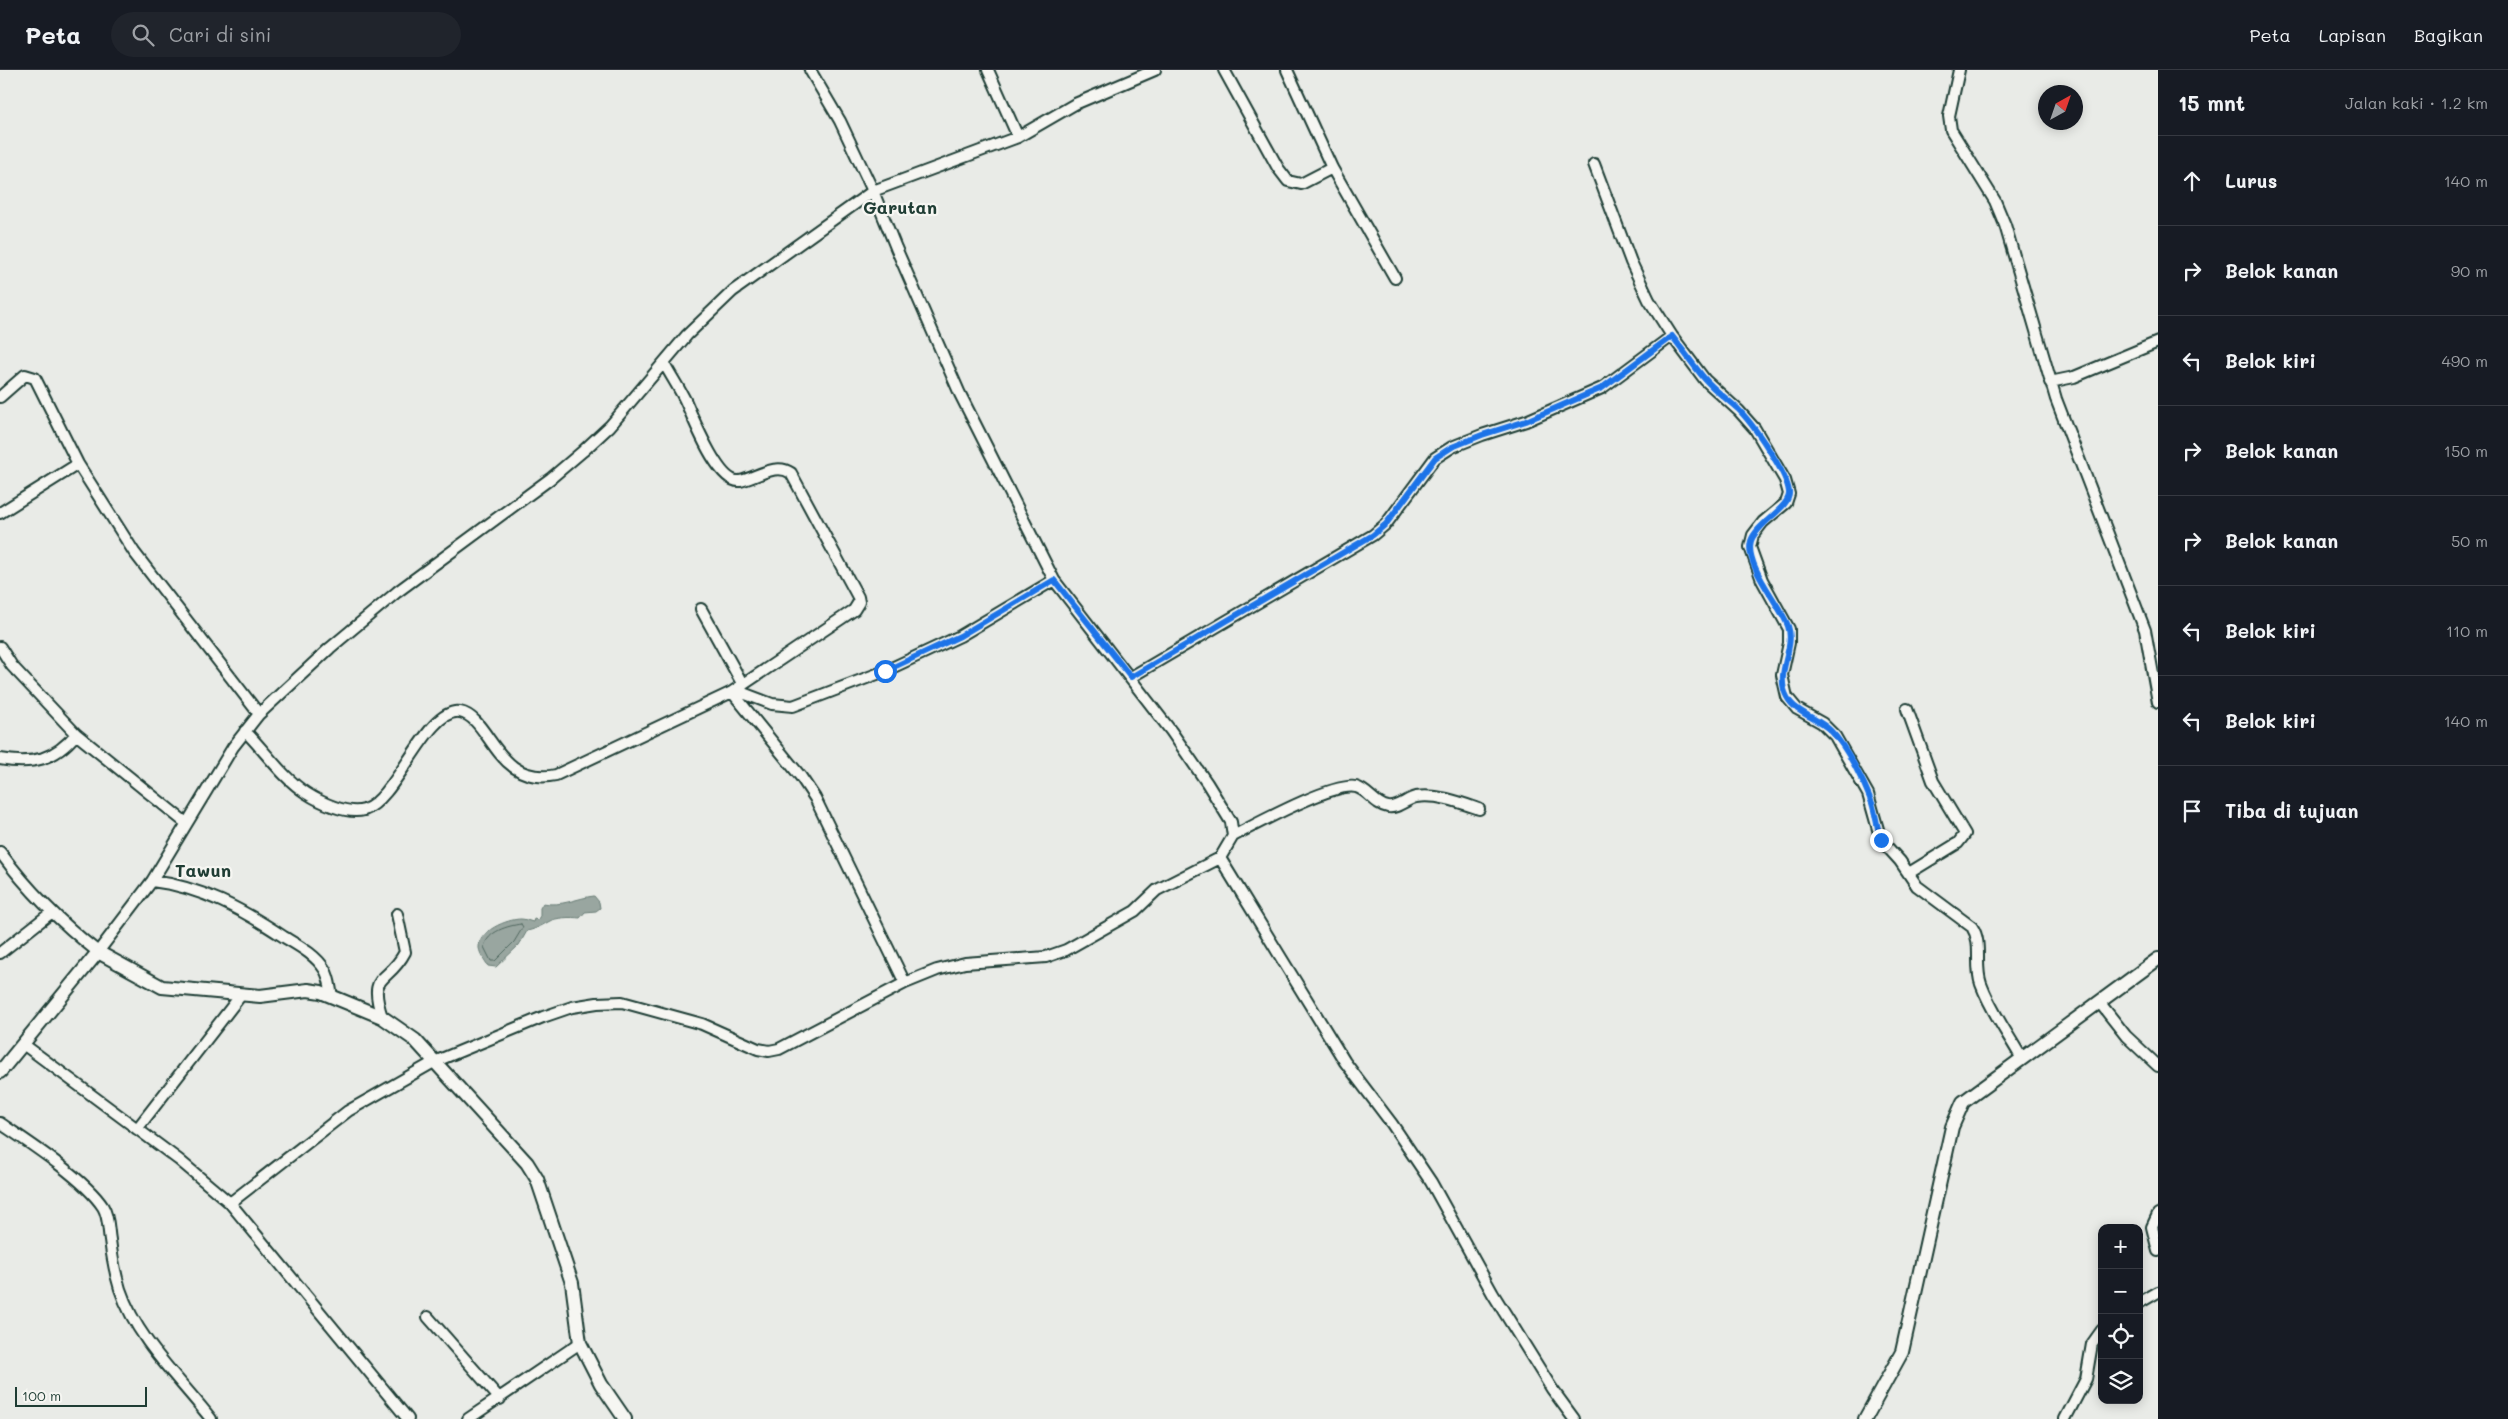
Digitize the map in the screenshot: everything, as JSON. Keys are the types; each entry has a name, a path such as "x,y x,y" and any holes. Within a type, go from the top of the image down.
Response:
{"street":[{"path":"810,70 848,136 960,394 1054,580 1131,677 1207,783 1231,822 1233,836"},
{"path":"988,70 1018,137"},
{"path":"0,1072 98,952 152,880 245,731 259,714 330,648 398,592 550,479 583,451 610,426 687,335 733,291 873,191 1018,137 1075,104 1140,73 1155,70"},
{"path":"1224,70 1278,168 1288,181 1302,184 1332,168"},
{"path":"1288,70 1332,168 1395,278"},
{"path":"1959,70 1949,122 1955,138 1981,176 2000,213 2050,382 2095,506 2145,630 2158,702"},
{"path":"1594,164 1631,262 1650,300 1672,336 1705,380 1739,410 1755,429 1785,480 1789,494 1788,499 1783,507 1763,522 1754,535 1750,547 1762,580 1789,629 1789,643 1784,662 1783,687 1792,704 1822,723 1842,745 1872,803 1881,840 1922,891 1965,922 1976,933 1977,972 1981,984 1994,1014 2022,1059"},
{"path":"1131,677 1373,535 1386,524 1426,469 1441,454 1482,435 1535,417 1602,388 1672,336"},
{"path":"2050,382 2074,377 2158,342"},
{"path":"245,731 283,773 307,794 338,808 361,810 371,806 407,764 433,725 453,713 460,712 473,720 496,751 511,765 528,773 545,777 576,766 737,689 807,640 850,613 857,606 858,596 791,473 787,470 777,469 737,481 729,479 705,443 685,400 664,364"},
{"path":"0,396 25,375 33,375 78,464 134,552 259,714"},
{"path":"0,513 78,464"},
{"path":"737,689 772,704 794,706 885,671 960,636 1054,580"},
{"path":"702,609 737,689 815,798 904,983"},
{"path":"0,647 12,666 76,734 186,823"},
{"path":"1907,709 1933,781 1965,834 1958,843 1909,873"},
{"path":"0,758 21,763 39,760 61,749 76,734"},
{"path":"230,1203 348,1111 434,1062 543,1017 597,1003 622,1002 702,1024 758,1049 774,1050 904,983 937,970 965,963 1054,955 1096,935 1135,911 1157,890 1220,858 1233,836 1330,790 1354,786 1362,789 1387,807 1393,807 1416,797 1433,797 1453,800 1479,809"},
{"path":"0,852 52,912 73,933 98,952 149,982 162,987 260,996 308,990 332,996 382,1017 415,1040 513,1146 537,1179 572,1283 580,1343 601,1384 625,1419"},
{"path":"1220,858 1345,1062 1392,1124 1431,1182 1493,1294 1552,1389 1574,1419"},
{"path":"152,880 170,883 215,897 274,930 319,961 327,972 332,996"},
{"path":"0,953 52,912"},
{"path":"382,1017 376,990 378,984 404,952 397,914"},
{"path":"1865,1419 1902,1352 1952,1127 1957,1113 1971,1094 2100,1003 2158,959"},
{"path":"138,1130 241,995"},
{"path":"2100,1003 2126,1036 2158,1066"},
{"path":"23,1044 138,1130 230,1203 408,1419"},
{"path":"0,1123 72,1176 103,1207 108,1218 114,1264 120,1289 131,1314 175,1377 211,1419"},
{"path":"2158,1214 2152,1227 2158,1251"},
{"path":"2143,1301 2158,1292"},
{"path":"428,1317 500,1399"},
{"path":"2065,1419 2086,1379 2092,1344 2098,1336"},
{"path":"468,1419 580,1343"}],"water":[{"path":"594,896 599,902 600,908 596,911 585,912 580,918 551,920 527,931 519,945 496,967 488,966 481,955 480,942 483,936 494,927 508,921 522,919 533,922 534,919 540,918 540,908 543,903 556,904"}],"district":[{"name":"Garutan","path":"900,208"},
{"name":"Tawun","path":"203,871"}],"route":[{"path":"885,671 960,636 1054,580 1131,677 1167,658 1373,535 1386,524 1435,458 1452,447 1526,421 1602,388 1672,336 1705,380 1739,410 1755,429 1785,480 1789,494 1786,503 1763,522 1754,535 1750,547 1762,580 1789,629 1789,643 1782,676 1783,687 1786,696 1792,704 1822,723 1842,745 1872,803 1881,840"}]}
